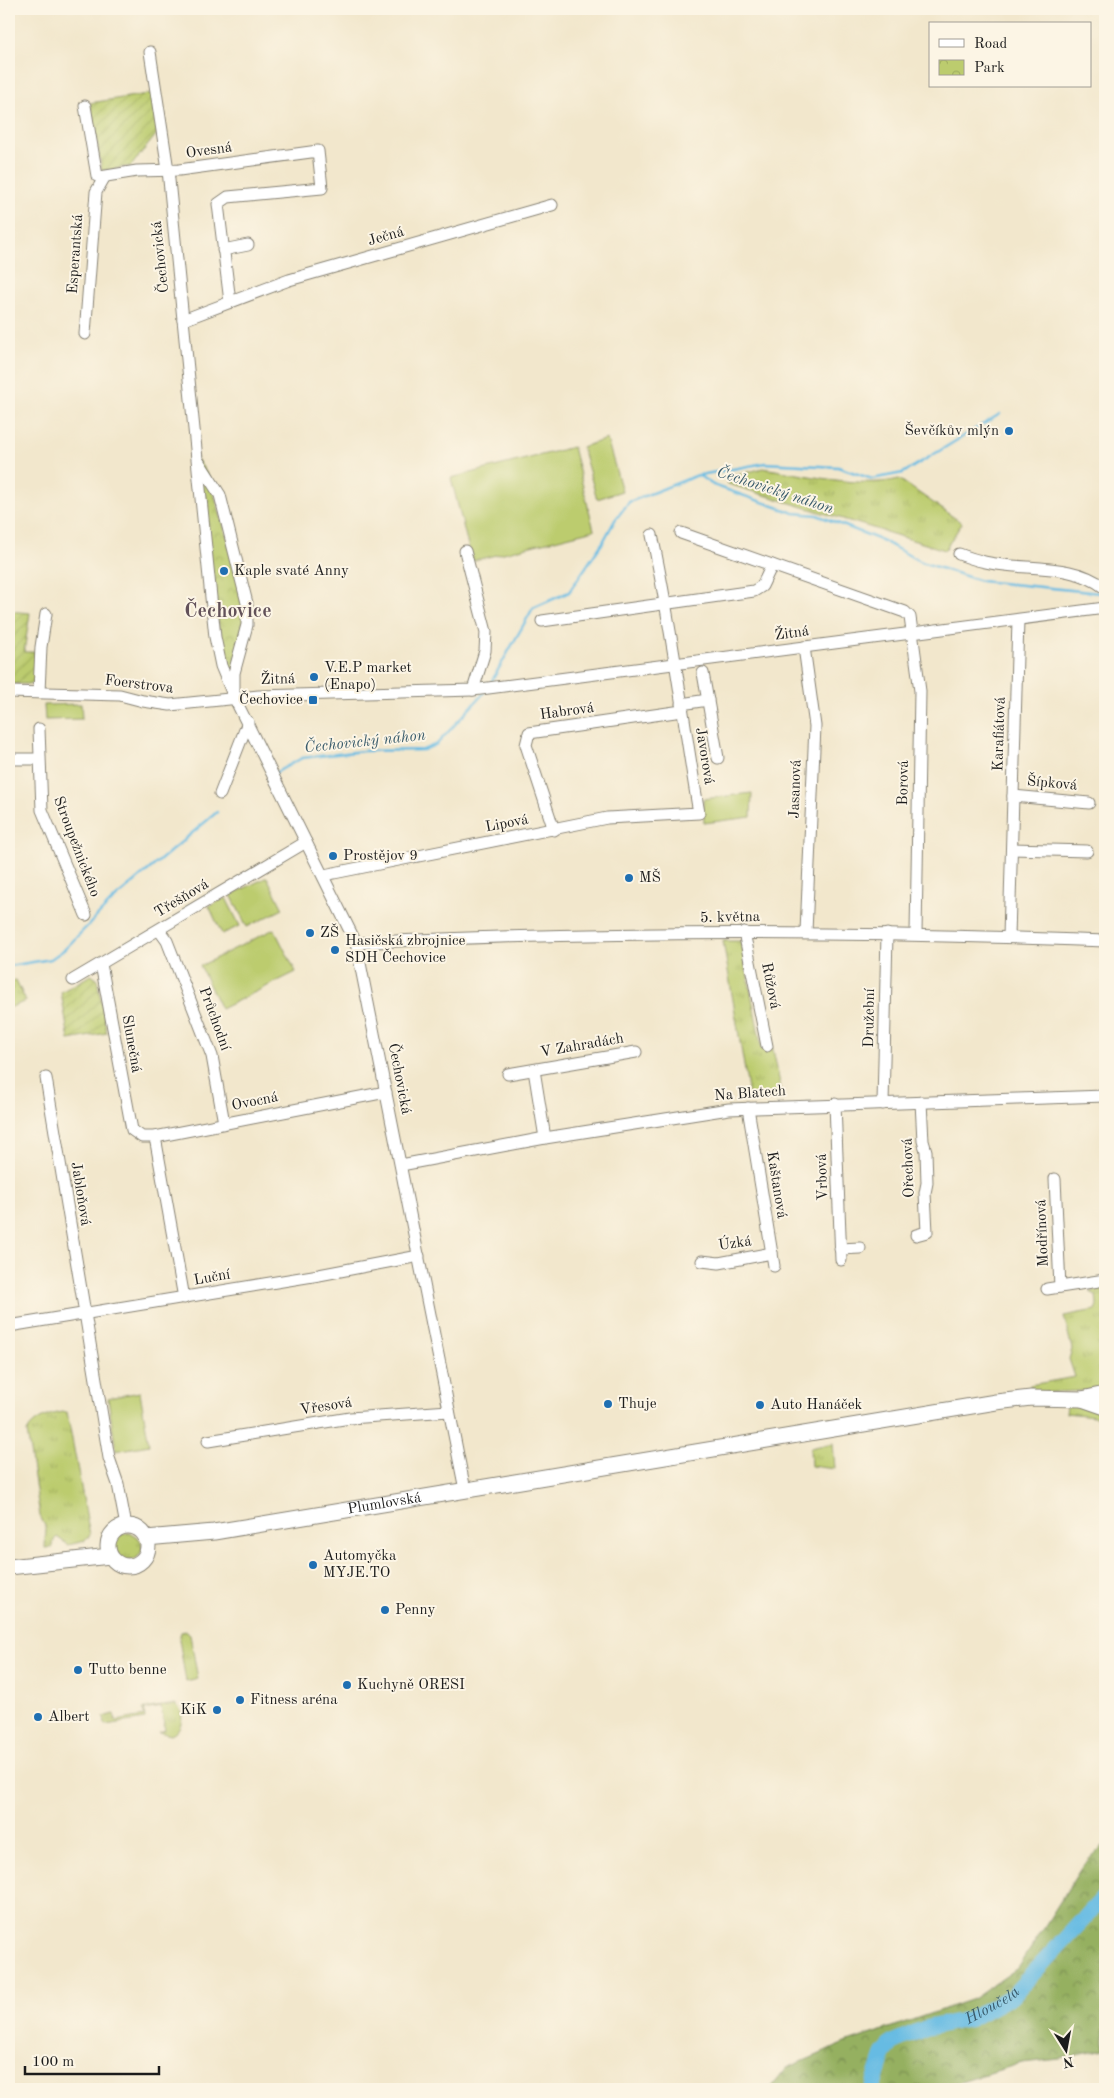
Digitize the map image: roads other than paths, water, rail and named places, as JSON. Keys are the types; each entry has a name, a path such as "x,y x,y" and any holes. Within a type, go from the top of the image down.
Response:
{"main road":[{"path":"1082,1399 1105,1394"},
{"name":"Plumlovská","path":"147,1544 996,1402 1031,1398 1082,1399"},
{"path":"1082,1399 1105,1407"},
{"path":"126,1526 138,1529 147,1544 142,1561 132,1566 119,1565 109,1549 114,1531 126,1526"},
{"path":"9,1567 52,1561 109,1549"}],"street":[{"name":"Čechovická","path":"150,52 168,170 215,637 221,666 234,697 324,875 356,943 465,1490"},
{"path":"85,106 97,176 102,177"},
{"name":"Ovesná","path":"102,177 137,171 168,170 318,150 322,188 228,197 218,204 224,250"},
{"name":"Esperantská","path":"85,334 96,192 102,177"},
{"name":"Ječná","path":"182,320 289,280 552,206"},
{"path":"230,302 224,250 248,246"},
{"name":"Čechovická","path":"198,459 220,495 247,603 248,625 234,672 234,697"},
{"path":"681,533 905,612 910,617 913,632"},
{"path":"652,535 666,603 675,665"},
{"path":"465,551 486,632 485,650 475,690"},
{"path":"959,554 985,562 1066,572 1097,582 1105,588"},
{"path":"542,621 754,592 762,586 772,565"},
{"name":"Žitná","path":"234,697 492,689 1105,608"},
{"path":"39,692 41,647 46,614"},
{"name":"Karafiátová","path":"1009,937 1018,620"},
{"name":"Borová","path":"913,632 920,691 916,934"},
{"name":"Jasanová","path":"804,648 815,726 806,932"},
{"name":"Javorová","path":"675,665 698,813"},
{"name":"Javorová","path":"704,673 718,758"},
{"name":"Foerstrova","path":"9,692 120,695 170,705 234,697"},
{"path":"681,708 708,700"},
{"name":"Habrová","path":"554,830 526,745 529,733 681,708"},
{"path":"220,794 248,722"},
{"name":"Stroupežnického","path":"39,729 42,810 86,915"},
{"path":"9,759 39,759"},
{"name":"Šípková","path":"1013,796 1089,802"},
{"name":"Lipová","path":"324,875 607,818 698,813"},
{"name":"Třešňová","path":"73,980 306,842"},
{"path":"1012,849 1087,851"},
{"name":"Průchodní","path":"159,930 167,941 209,1047 224,1123"},
{"name":"5. května","path":"356,943 464,937 744,932 916,934 1105,940"},
{"name":"Růžová","path":"744,932 767,1046"},
{"name":"Družební","path":"883,1104 887,934"},
{"name":"Slunečná","path":"102,964 132,1130"},
{"name":"V Zahradách","path":"508,1074 636,1052"},
{"name":"V Zahradách","path":"534,1070 545,1138"},
{"name":"Jabloňová","path":"46,1078 84,1314"},
{"name":"Ovocná","path":"132,1130 142,1137 155,1137 386,1092"},
{"name":"Na Blatech","path":"401,1165 545,1138 748,1108 1105,1096"},
{"name":"Ořechová","path":"921,1102 923,1141 926,1151 926,1233"},
{"name":"Vrbová","path":"835,1104 841,1254 860,1248"},
{"name":"Kaštanová","path":"748,1108 774,1266"},
{"path":"155,1137 184,1298"},
{"name":"Modřínová","path":"1055,1179 1060,1287"},
{"name":"Úzká","path":"702,1261 719,1263 772,1253"},
{"name":"Luční","path":"9,1326 184,1298 419,1256"},
{"name":"Modřínová","path":"1047,1290 1105,1280"},
{"path":"84,1314 110,1462 121,1498 126,1526"},
{"name":"Vřesová","path":"208,1441 350,1418 450,1411"}],"waterway":[{"path":"700,475 765,463 838,467 872,479 903,473 1000,414"},
{"name":"Čechovický náhon","path":"490,684 533,608 569,592 603,542 615,520 629,502 698,475 713,485 794,513 817,515 883,541 921,562 981,581 1100,593"},
{"name":"Čechovický náhon","path":"275,773 302,758 363,751 423,750 437,744 484,693"},
{"name":"Čechovický náhon","path":"9,966 51,959 65,949 113,900 217,812"},
{"name":"Hloučela","path":"872,2089 884,2053 893,2042 926,2028 970,2019 1012,1996 1105,1896"}],"place":[{"name":"Ševčíkův mlýn","path":"1009,431"},
{"name":"Kaple svaté Anny","path":"224,571"},
{"name":"V.E.P market (Enapo)","path":"314,677"},
{"name":"Čechovice","path":"313,700"},
{"name":"Prostějov 9","path":"333,856"},
{"name":"MŠ","path":"629,878"},
{"name":"ZŠ","path":"310,933"},
{"name":"Hasičská zbrojnice SDH Čechovice","path":"335,950"},
{"name":"Thuje","path":"608,1404"},
{"name":"Auto Hanáček","path":"760,1405"},
{"name":"Automyčka MYJE.TO","path":"313,1565"},
{"name":"Penny","path":"385,1610"},
{"name":"Tutto benne","path":"78,1670"},
{"name":"Kuchyně ORESI","path":"347,1685"},
{"name":"Fitness aréna","path":"240,1700"},
{"name":"KiK","path":"217,1710"},
{"name":"Albert","path":"38,1717"}],"district":[{"name":"Čechovice","path":"228,612"}]}
